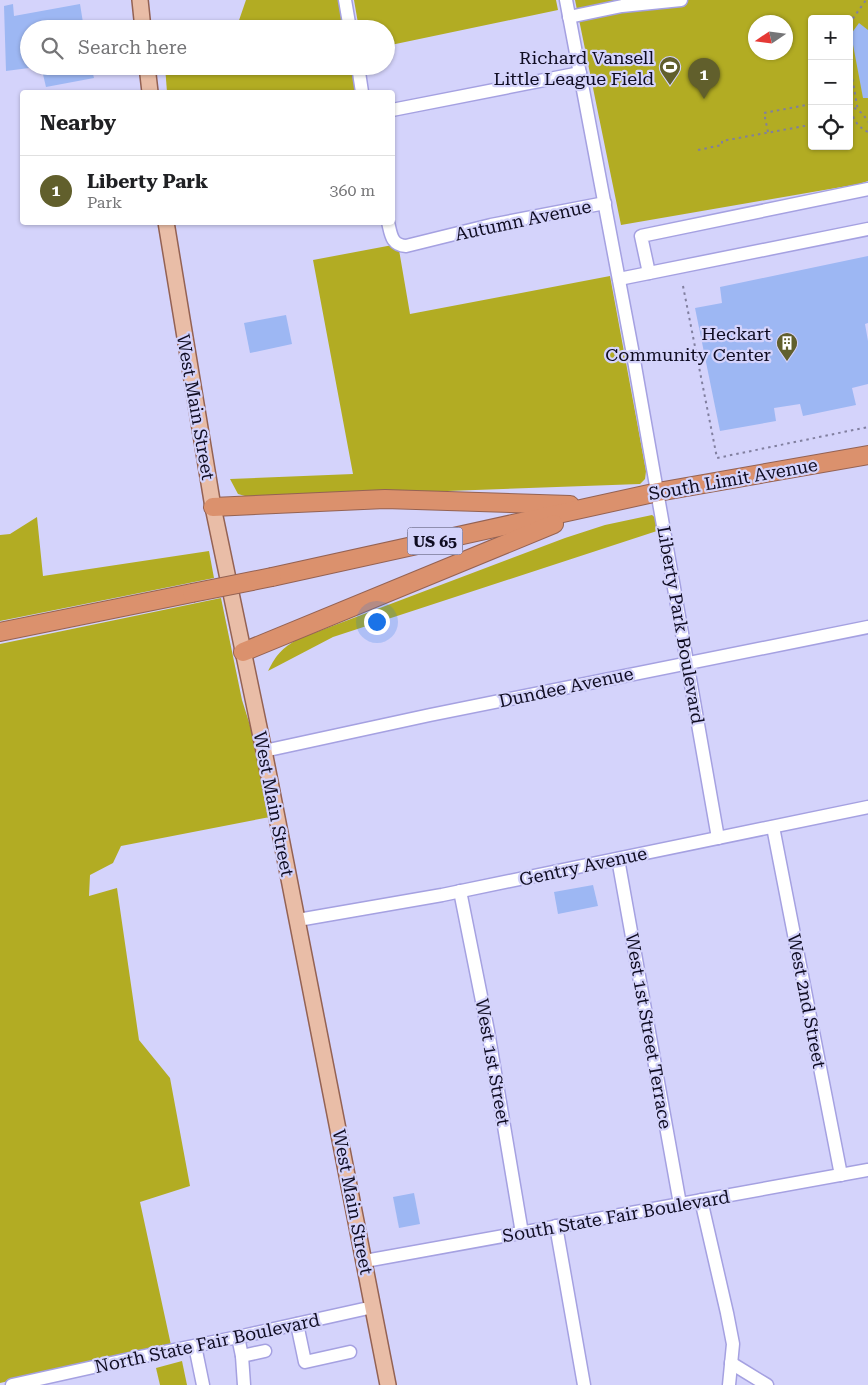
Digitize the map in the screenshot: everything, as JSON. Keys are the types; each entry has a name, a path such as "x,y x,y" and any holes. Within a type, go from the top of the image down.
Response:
{"highway":[{"name":"South Limit Avenue","path":"598,506 658,492 868,454"},
{"path":"213,507 385,499 598,506"},
{"path":"243,652 598,506"},
{"name":"US 65","path":"0,632 272,577 598,506"}],"main road":[{"path":"140,0 142,20"},
{"path":"148,75 150,90"},
{"name":"West Main Street","path":"166,225 213,507 298,920 388,1385"}],"street":[{"path":"345,0 348,20"},
{"name":"Liberty Park Boulevard","path":"566,0 658,492 718,838"},
{"path":"569,16 623,3 681,0"},
{"path":"395,109 580,73"},
{"path":"359,75 362,90"},
{"path":"650,273 642,236 868,189"},
{"name":"Autumn Avenue","path":"389,225 393,241 402,246 491,225 605,203"},
{"path":"619,279 868,228"},
{"name":"Dundee Avenue","path":"264,751 688,662 868,627"},
{"name":"Gentry Avenue","path":"298,920 460,891 868,807"},
{"name":"West 2nd Street","path":"773,827 841,1175"},
{"name":"West 1st Street Terrace","path":"618,859 680,1204"},
{"name":"West 1st Street","path":"460,891 488,1031 522,1233"},
{"name":"South State Fair Boulevard","path":"365,1261 868,1170"},
{"path":"701,1200 733,1344 729,1385"},
{"path":"556,1226 584,1385"},
{"name":"North State Fair Boulevard","path":"12,1385 373,1307"},
{"path":"297,1324 305,1362 350,1352"},
{"path":"238,1337 242,1356 244,1385"},
{"path":"195,1346 203,1385"},
{"path":"242,1356 266,1351"},
{"path":"731,1363 767,1385"}],"path":[{"path":"853,18 866,0"},
{"path":"853,83 858,111"},
{"path":"768,132 764,113 808,105"},
{"path":"849,105 852,116 858,125 868,132"},
{"path":"850,105 868,122"},
{"path":"698,150 722,145 722,141 808,125"},
{"path":"683,286 717,458 868,427"}],"shaded area":[{"path":"246,0 342,0 346,20 239,20"},
{"path":"354,0 556,0 558,10 395,44 395,20 357,20"},
{"path":"575,0 868,0 868,181 621,225"},
{"path":"166,75 356,75 359,90 167,90"},
{"path":"398,244 410,314 610,276 646,471 645,479 640,484 252,498 238,494 230,479 353,474 313,260"},
{"path":"652,515 658,520 660,530 333,637 268,671 280,652 298,639 565,538 605,525"},
{"path":"37,517 43,576 209,551 214,578 0,621 0,535 10,534"},
{"path":"221,598 242,700 254,738 270,817 121,846 113,863 90,875 89,896 117,888 139,1040 170,1078 190,1186 140,1202 171,1345 0,1383 0,644"},
{"path":"182,1361 187,1385 160,1385 156,1368"}],"building":[{"path":"13,4 14,16 80,4 83,20 20,20 20,69 6,71 4,6"},
{"path":"859,23 868,30 868,98 863,98 853,45 853,31"},
{"path":"43,75 93,75 94,78 46,87"},
{"name":"Heckart Community Center","path":"868,256 868,323 865,324 868,341 868,384 852,388 856,405 803,416 800,404 774,408 776,421 720,431 695,308 722,303 720,287"},
{"path":"286,315 292,344 250,353 244,323"},
{"path":"593,885 598,906 558,914 554,892"},
{"path":"414,1193 420,1224 399,1228 393,1197"}],"place":[{"name":"Richard Vansell Little League Field","path":"670,86"},
{"name":"Liberty Park","path":"704,99"},
{"name":"Heckart Community Center","path":"787,362"}]}
